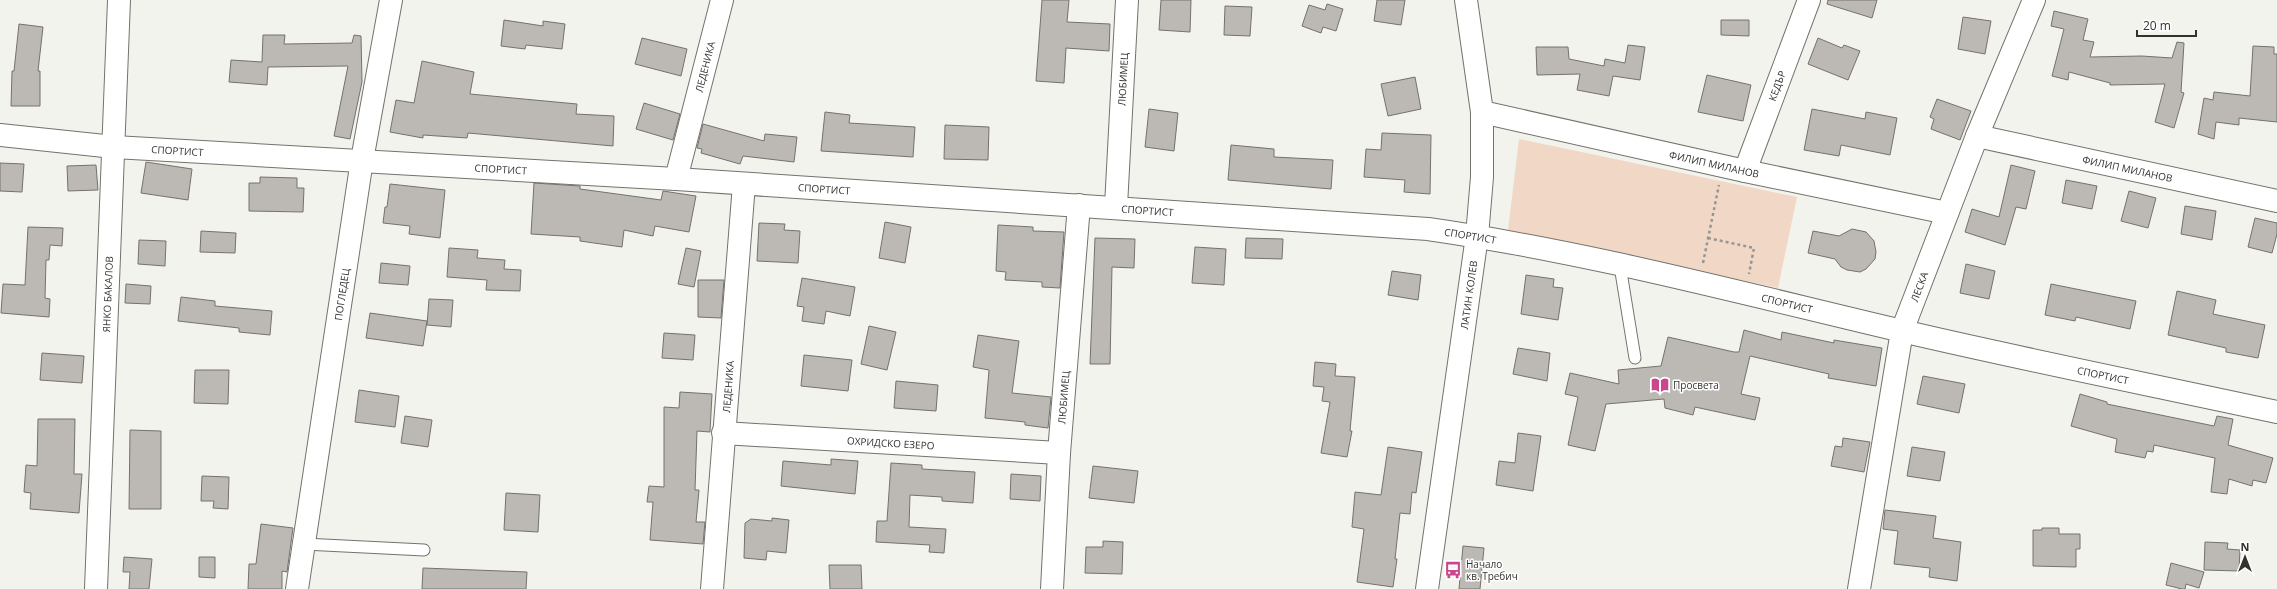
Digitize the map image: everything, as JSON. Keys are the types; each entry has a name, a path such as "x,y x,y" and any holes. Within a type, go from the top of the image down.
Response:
{"street":[{"name":"ЯНКО БАКАЛОВ","path":"96,589 119,0"},
{"name":"ПОГЛЕДЕЦ","path":"297,589 362,160 391,0"},
{"name":"ЛЕДЕНИКА","path":"676,179 722,0"},
{"name":"ЛЮБИМЕЦ","path":"1116,206 1127,0"},
{"name":"ЛАТИН КОЛЕВ","path":"1427,589 1477,236 1482,177 1482,112 1466,0"},
{"name":"КЕДЪР","path":"1745,171 1808,0"},
{"name":"ЛЕСКА","path":"1859,589 1902,331 1977,136 2034,0"},
{"name":"ФИЛИП МИЛАНОВ","path":"1482,112 1745,171 1948,213"},
{"name":"СПОРТИСТ","path":"0,135 114,147 362,160 1079,205 1116,206 1428,229 1477,236 1745,292 1902,331 2277,412"},
{"name":"ФИЛИП МИЛАНОВ","path":"1977,136 2277,201"},
{"name":"ЛЕДЕНИКА","path":"712,589 723,433 744,184"},
{"name":"ЛЮБИМЕЦ","path":"1052,589 1059,453 1079,205"},
{"name":"ОХРИДСКО ЕЗЕРО","path":"723,433 1059,453"}],"lane":[{"path":"1620,266 1635,358"},
{"path":"304,544 424,550"}],"path":[{"path":"1699,283 1723,166"},
{"path":"1708,238 1754,248 1745,292"}],"shaded area":[{"path":"1519,139 1797,197 1778,288 1508,230"}],"building":[{"path":"1042,0 1069,0 1067,22 1110,24 1109,51 1066,48 1064,83 1036,81"},
{"path":"1161,0 1191,0 1190,32 1159,30"},
{"path":"1377,0 1405,0 1401,25 1374,21"},
{"path":"1828,0 1877,0 1872,18 1827,4"},
{"path":"1327,4 1343,9 1336,31 1323,27 1321,33 1302,26 1309,5 1325,10"},
{"path":"1225,6 1252,7 1250,36 1224,35"},
{"path":"2054,11 2088,19 2083,40 2094,42 2090,57 2142,56 2172,58 2177,42 2184,43 2181,92 2184,93 2174,128 2155,122 2165,84 2110,85 2110,83 2069,72 2068,80 2052,76 2064,29 2051,26"},
{"path":"1963,17 1991,21 1985,54 1958,49"},
{"path":"504,20 543,26 543,21 565,24 562,49 526,45 525,49 501,46"},
{"path":"1721,20 1749,20 1749,36 1721,35"},
{"path":"19,24 43,27 38,71 40,71 40,106 11,106 12,71 14,71"},
{"path":"263,35 285,35 284,44 352,43 354,35 361,36 362,82 350,139 334,136 348,66 268,67 267,85 229,82 231,60 262,62"},
{"path":"642,38 687,49 681,76 635,64"},
{"path":"1818,38 1842,48 1844,45 1860,51 1848,80 1808,64"},
{"path":"1628,45 1645,47 1640,80 1613,76 1609,96 1577,90 1580,74 1537,75 1536,47 1568,47 1569,59 1604,66 1605,59 1625,63"},
{"path":"2253,46 2274,47 2274,54 2277,54 2277,122 2239,118 2239,125 2216,122 2214,139 2198,134 2204,98 2213,100 2214,92 2250,96"},
{"path":"422,61 474,72 470,94 577,104 576,114 614,116 613,146 468,133 467,138 423,135 423,138 390,132 396,100 414,103"},
{"path":"1707,75 1751,85 1743,121 1698,112"},
{"path":"1415,77 1421,109 1388,116 1381,84"},
{"path":"1937,99 1971,111 1960,140 1931,129 1934,119 1930,117"},
{"path":"644,103 680,114 673,140 636,129"},
{"path":"1149,109 1178,113 1174,151 1145,147"},
{"path":"1812,109 1865,119 1866,112 1897,118 1890,155 1841,145 1839,156 1804,150"},
{"path":"825,112 850,115 849,123 915,127 913,157 821,151"},
{"path":"703,124 764,141 765,134 797,137 794,162 743,156 740,164 701,153 702,149 697,148"},
{"path":"945,125 989,127 988,160 944,159"},
{"path":"1382,133 1431,135 1430,194 1404,192 1405,180 1364,177 1366,149 1381,150"},
{"path":"1231,145 1274,149 1274,157 1333,160 1331,189 1228,180"},
{"path":"146,162 192,169 188,200 141,193"},
{"path":"0,163 24,164 22,192 0,191"},
{"path":"96,165 98,190 68,191 67,166"},
{"path":"2011,165 2035,171 2026,209 2016,207 2005,245 1965,232 1972,209 1999,217"},
{"path":"260,177 297,178 297,188 304,188 303,212 249,211 249,183 260,183"},
{"path":"2066,180 2097,186 2092,209 2062,203"},
{"path":"534,183 580,186 580,189 661,200 663,191 696,196 689,232 655,226 653,236 624,230 622,247 580,241 580,237 531,234"},
{"path":"390,184 445,190 440,238 409,234 410,226 383,223"},
{"path":"2129,191 2156,198 2148,228 2121,221"},
{"path":"2185,206 2216,211 2212,240 2181,234"},
{"path":"2255,218 2277,223 2277,234 2272,253 2248,247"},
{"path":"885,222 911,227 905,263 879,258"},
{"path":"759,223 785,224 784,230 800,231 798,263 757,261"},
{"path":"998,225 1033,227 1033,231 1064,232 1060,288 1042,287 1042,282 1005,280 1006,272 996,271"},
{"path":"28,227 63,228 62,246 50,245 49,260 46,260 45,298 50,299 49,317 1,313 3,284 25,285"},
{"path":"1852,229 1866,232 1874,241 1876,252 1875,259 1866,269 1860,272 1847,270 1841,267 1835,259 1808,253 1813,231 1839,236"},
{"path":"201,231 236,233 235,253 200,252"},
{"path":"1095,238 1135,239 1134,268 1112,267 1110,364 1090,364"},
{"path":"1246,238 1283,239 1282,259 1245,258"},
{"path":"139,240 166,241 165,266 138,264"},
{"path":"1195,247 1226,249 1224,285 1192,283"},
{"path":"449,248 478,250 477,258 505,260 504,269 521,270 520,291 486,290 487,280 447,277"},
{"path":"686,248 701,251 694,287 678,284"},
{"path":"381,263 410,266 408,285 379,283"},
{"path":"1966,264 1995,271 1989,299 1960,293"},
{"path":"1392,271 1421,275 1418,300 1388,295"},
{"path":"1526,275 1554,279 1553,287 1563,288 1558,320 1521,314"},
{"path":"802,278 855,287 850,316 826,311 824,324 802,321 804,307 797,306"},
{"path":"698,280 724,280 721,318 698,317"},
{"path":"126,284 151,286 150,304 125,303"},
{"path":"2051,284 2136,301 2130,329 2076,317 2075,321 2045,315"},
{"path":"2177,291 2216,300 2213,314 2265,325 2258,358 2226,352 2226,348 2168,335"},
{"path":"181,297 215,301 215,306 272,311 270,335 239,332 239,328 178,321"},
{"path":"429,299 453,300 451,327 427,325"},
{"path":"370,313 427,321 423,346 366,338"},
{"path":"869,326 896,332 887,370 861,364"},
{"path":"1744,330 1781,340 1782,332 1834,343 1834,340 1882,348 1876,386 1828,378 1829,374 1750,356 1741,394 1760,398 1755,420 1695,407 1693,415 1665,408 1664,399 1606,404 1595,451 1568,445 1578,397 1565,394 1570,373 1619,384 1618,370 1661,366 1668,337 1739,352"},
{"path":"664,333 695,335 693,360 662,358"},
{"path":"978,335 1019,341 1012,393 1051,397 1048,428 1025,425 1025,422 985,418 989,370 973,367"},
{"path":"1518,348 1550,353 1547,381 1513,374"},
{"path":"42,353 84,356 82,383 40,380"},
{"path":"804,355 852,360 848,391 801,386"},
{"path":"1315,362 1336,364 1335,376 1355,377 1350,431 1352,431 1347,457 1321,453 1330,402 1322,401 1324,387 1313,386"},
{"path":"195,370 229,370 228,404 194,403"},
{"path":"1923,376 1965,384 1959,413 1917,404"},
{"path":"896,381 938,385 936,411 894,408"},
{"path":"359,390 399,396 395,427 355,422"},
{"path":"680,392 712,394 710,432 697,431 695,490 699,490 696,522 705,522 703,544 650,540 653,502 647,502 649,486 664,487 664,407 679,408"},
{"path":"2080,394 2107,402 2107,404 2214,426 2217,416 2233,419 2228,445 2273,458 2266,483 2253,480 2252,486 2229,479 2227,494 2211,492 2215,458 2154,445 2153,452 2147,451 2145,458 2115,452 2117,439 2071,426"},
{"path":"405,416 432,420 428,447 401,443"},
{"path":"38,419 75,419 74,474 82,474 79,513 30,509 31,493 24,492 26,465 37,466"},
{"path":"130,430 161,431 161,509 129,509"},
{"path":"1518,433 1541,436 1533,491 1496,485 1499,461 1515,463"},
{"path":"1843,438 1870,442 1864,472 1831,466 1835,446 1842,447"},
{"path":"1388,447 1422,452 1416,493 1412,492 1410,514 1400,513 1395,559 1397,559 1393,587 1357,582 1364,529 1352,527 1355,492 1381,495"},
{"path":"1912,447 1945,452 1940,481 1907,476"},
{"path":"831,459 858,461 855,494 781,486 783,461 831,465"},
{"path":"891,463 922,465 922,469 975,472 973,503 942,501 942,497 910,495 909,527 946,529 944,553 929,552 930,545 876,542 877,521 887,521"},
{"path":"1093,466 1138,471 1134,503 1089,498"},
{"path":"1011,474 1041,476 1040,501 1010,499"},
{"path":"202,476 229,477 228,509 213,508 214,501 201,501"},
{"path":"506,493 540,495 538,532 504,530"},
{"path":"1885,510 1936,516 1933,538 1961,542 1957,581 1929,577 1930,568 1894,564 1898,531 1883,529"},
{"path":"772,518 789,520 786,553 767,551 766,560 744,558 745,523 751,519 772,521"},
{"path":"261,524 293,528 287,572 282,571 282,589 248,589 249,564 256,564"},
{"path":"2042,528 2059,528 2059,534 2080,534 2080,549 2076,549 2076,567 2033,566 2033,530 2042,530"},
{"path":"1103,541 1123,542 1122,574 1085,573 1086,547 1103,547"},
{"path":"2205,542 2228,543 2227,549 2240,550 2239,571 2204,570"},
{"path":"1463,546 1484,548 1480,589 1459,589"},
{"path":"124,557 152,559 149,589 129,589 130,572 123,572"},
{"path":"199,557 215,557 215,578 199,577"},
{"path":"2171,563 2204,572 2199,588 2186,584 2185,589 2166,585"},
{"path":"829,565 861,565 862,589 830,589"},
{"path":"423,568 527,572 526,589 422,589"}],"place":[{"name":"Просвета","path":"1660,385"},
{"name":"Начало кв. Требич","path":"1453,570"}]}
